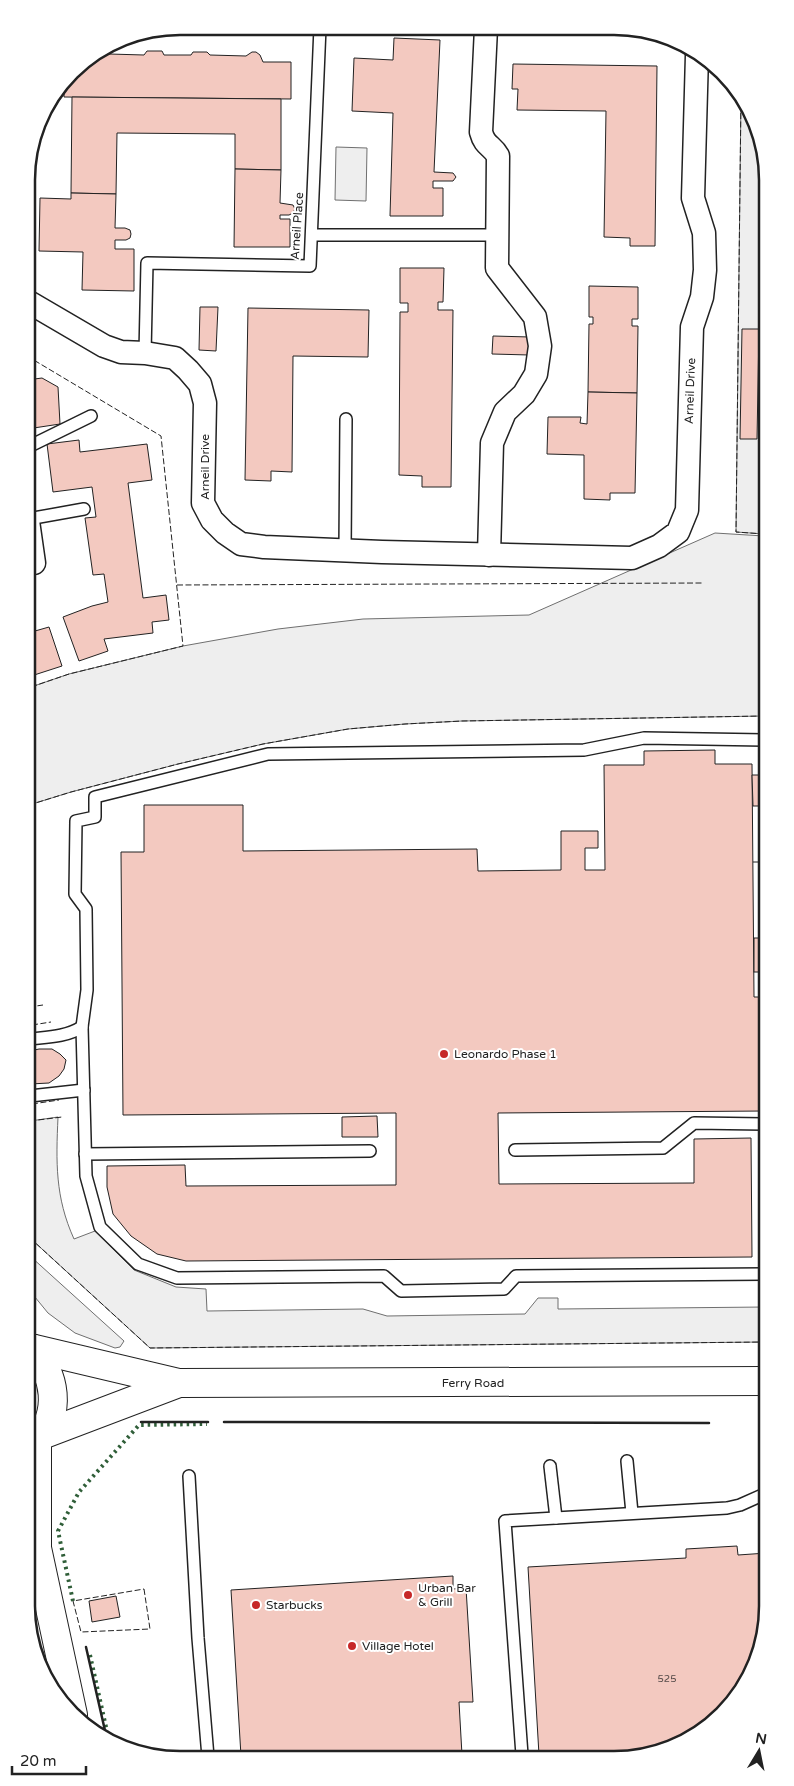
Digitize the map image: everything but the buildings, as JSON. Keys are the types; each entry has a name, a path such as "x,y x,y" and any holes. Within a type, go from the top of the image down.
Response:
{"main road":[{"name":"Ferry Road","path":"35,1349 180,1383 759,1381"},
{"path":"35,1352 42,1360 49,1374 53,1389 53,1405 49,1420 36,1441 35,1492"},
{"name":"Ferry Road","path":"36,1441 180,1383"},
{"path":"35,1547 69,1700"}],"street":[{"path":"486,35 481,132 484,142 498,156 497,268 535,317 540,346 536,374 524,394 505,412 492,443 489,555"},
{"name":"Arneil Drive","path":"35,306 104,346 121,352 145,353 175,358 188,370 200,384 206,403 203,503 212,520 225,533 241,544 264,548 632,558 659,546 678,532 686,510 692,327 702,297 705,270 704,233 693,198 697,60"}],"lane":[{"name":"Arneil Place","path":"145,353 147,263 310,266 320,35"},
{"path":"312,235 497,236"},
{"path":"35,444 92,416"},
{"path":"345,550 346,419"},
{"path":"35,519 84,509"},
{"path":"759,740 644,738 584,750 268,754 95,797 95,817 76,821 76,894 86,909 87,990 82,1027 86,1176 100,1227 138,1264 177,1278 384,1276 401,1291 504,1289 516,1276 759,1274"},
{"path":"35,1039 63,1036 73,1033 82,1027"},
{"path":"35,1095 84,1090"},
{"path":"516,1150 663,1148 694,1123 759,1124"},
{"path":"85,1154 370,1151"},
{"path":"627,1461 632,1513"},
{"path":"550,1466 556,1518"},
{"path":"189,1476 198,1638 207,1751"},
{"path":"522,1751 505,1521 727,1508 740,1505 759,1497"}],"shaded area":[{"path":"741,109 754,142 759,180 759,534 736,532"},
{"path":"336,147 367,148 366,201 335,200"},
{"path":"715,533 759,536 759,716 462,721 348,729 263,744 178,764 35,803 35,686 69,674 183,646 278,629 363,619 529,615"},
{"path":"58,1117 58,1179 63,1209 74,1239 95,1231 134,1270 176,1287 206,1289 207,1311 363,1309 387,1316 525,1314 538,1298 558,1298 558,1309 759,1307 759,1342 150,1348 35,1243 35,1120"},
{"path":"35,1261 124,1341 120,1347 115,1348 75,1333 48,1313 35,1297"}],"hedge":[{"path":"73,1601 58,1531 79,1492 139,1425 207,1424"},
{"path":"90,1655 107,1731"}],"fence":[{"path":"741,109 736,532 759,534"},
{"path":"35,361 161,436 183,646 69,674 35,686"},
{"path":"177,585 702,583"},
{"path":"35,803 178,764 263,744 348,729 462,721 759,716"},
{"path":"753,862 759,862"},
{"path":"35,1006 43,1005"},
{"path":"35,1025 51,1022"},
{"path":"35,1104 59,1100"},
{"path":"35,1120 62,1117"},
{"path":"35,1243 150,1348 759,1342"},
{"path":"144,1589 150,1629 81,1632 73,1601 144,1589"}],"wall":[{"path":"141,1422 208,1422"},
{"path":"224,1422 709,1423"},
{"path":"86,1647 105,1730"}],"place":[{"name":"Leonardo Phase 1","path":"444,1054"},
{"name":"Urban Bar & Grill","path":"408,1595"},
{"name":"Starbucks","path":"256,1605"},
{"name":"Village Hotel","path":"352,1646"}]}
